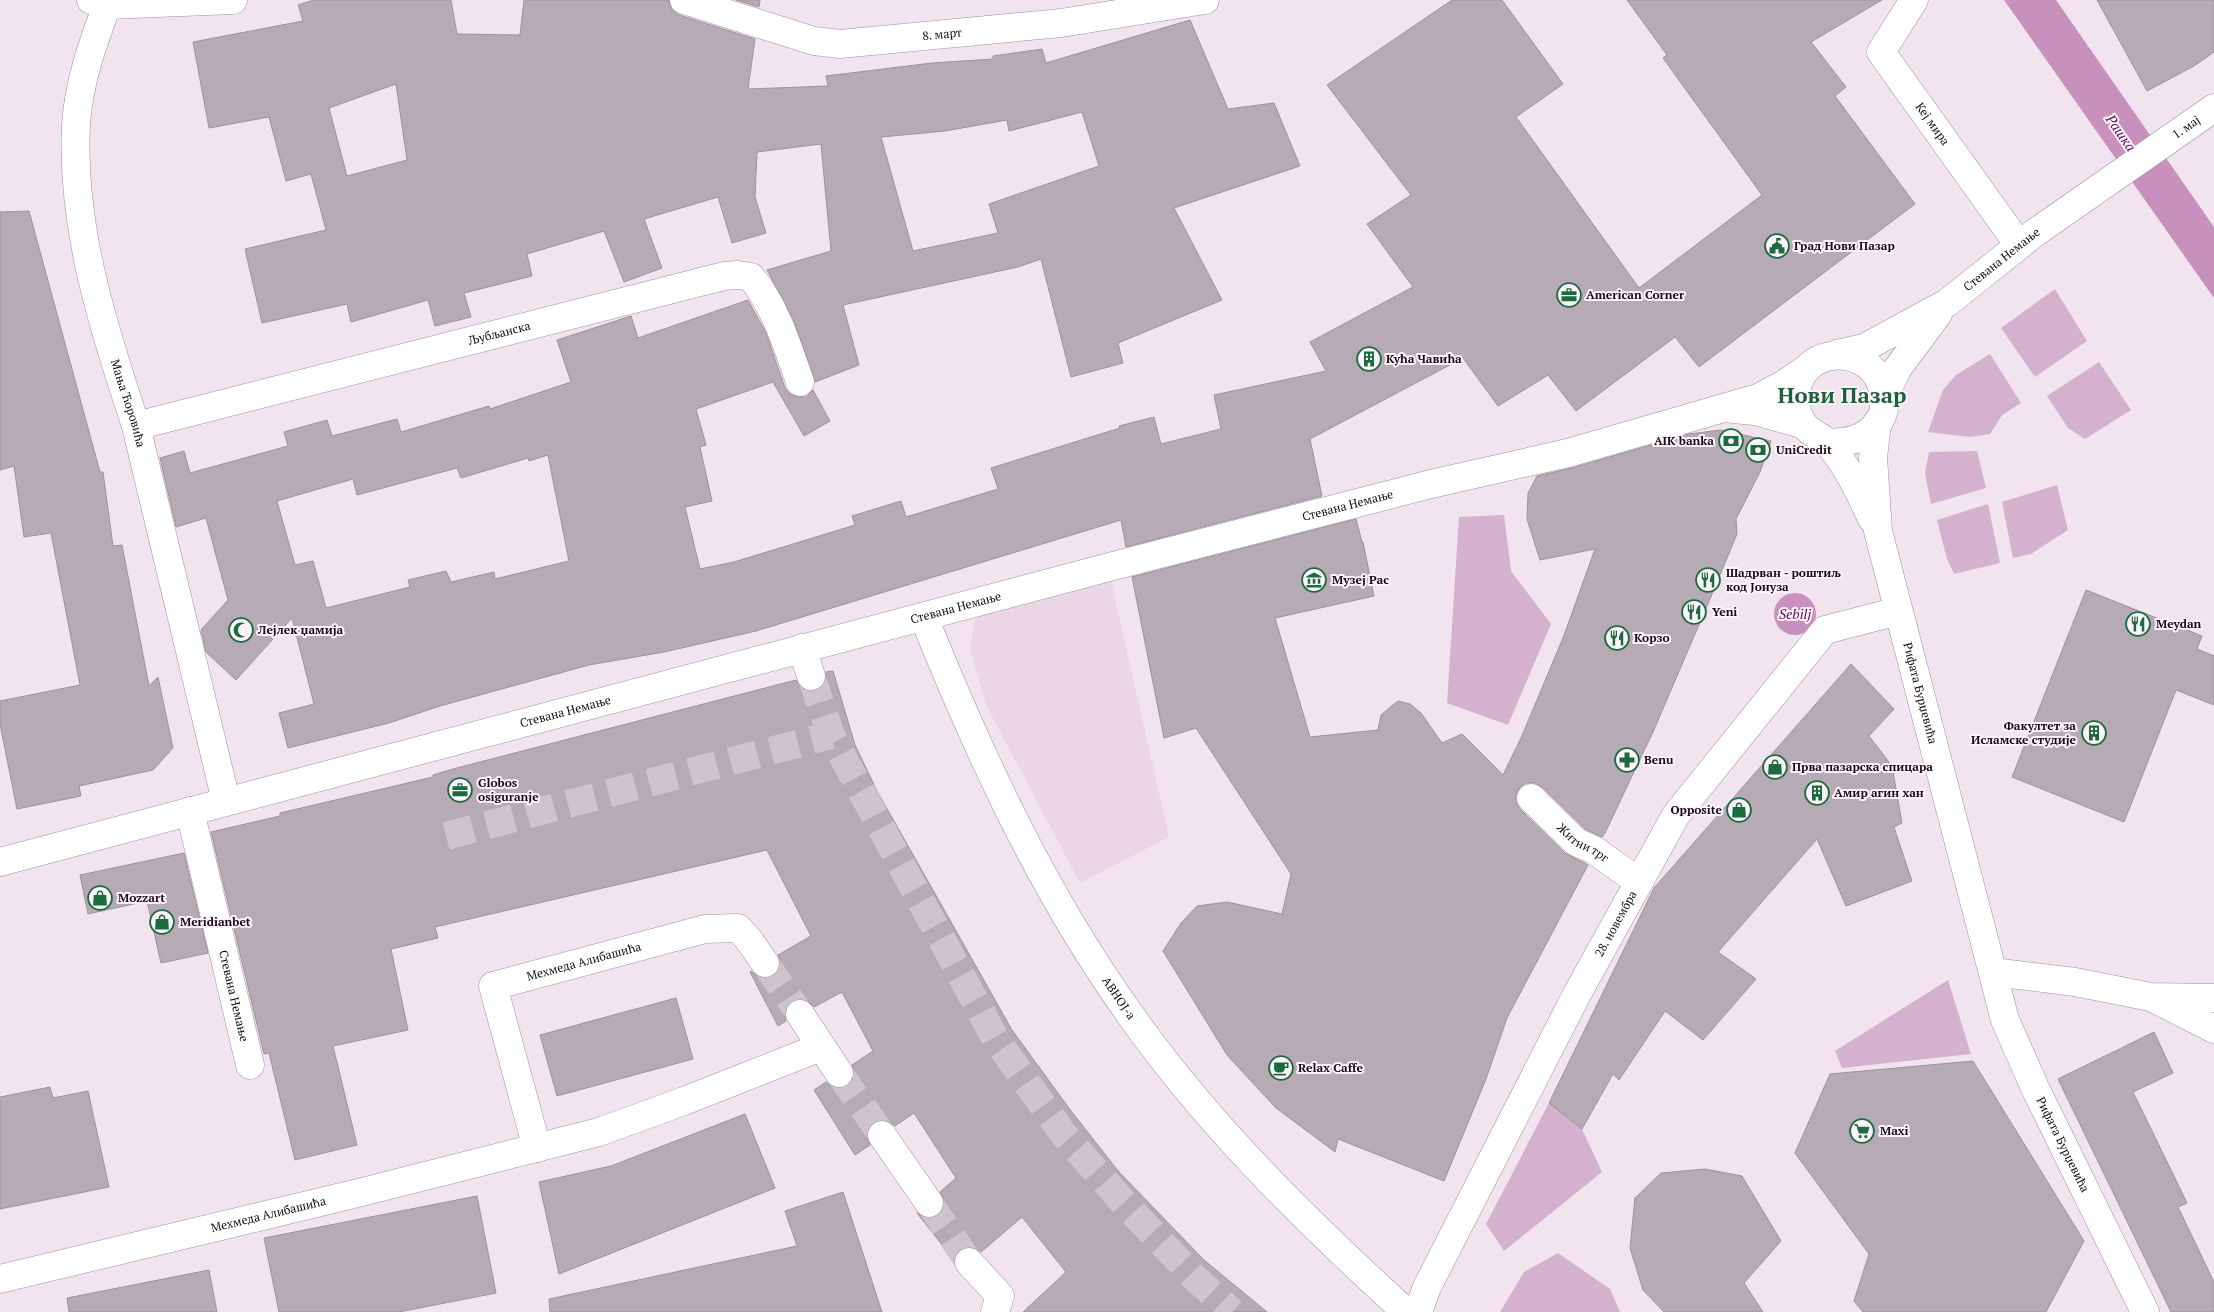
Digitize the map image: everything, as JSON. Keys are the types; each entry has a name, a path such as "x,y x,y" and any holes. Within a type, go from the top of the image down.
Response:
{"street":[{"path":"98,2 222,2 233,0"},
{"name":"8. март","path":"684,0 814,41 840,44 1060,23 1205,0"},
{"name":"Кеј мира","path":"1914,0 1881,52 2019,245"},
{"name":"Мања Ћоровића","path":"98,2 76,125 79,208 96,292 115,365 136,426 226,801"},
{"name":"1. мај","path":"2158,147 2214,108"},
{"name":"Стевана Немање","path":"1837,354 1864,348 1947,303 2019,245 2158,147"},
{"name":"Љубљанска","path":"136,426 724,276 738,275 751,277 762,291 782,331 800,382"},
{"path":"1884,397 1881,383 1874,371 1864,362 1851,356 1837,354 1816,361 1799,380 1796,410 1802,424 1813,435 1826,442 1841,444 1855,441 1868,434 1877,423 1884,397 1897,369 1947,303"},
{"name":"Стевана Немање","path":"0,862 226,801 420,752 802,648 829,643 1431,484 1568,453 1758,398 1808,368"},
{"path":"1724,409 1755,411 1802,424"},
{"name":"Рифата Бурџевића","path":"1877,423 1873,457 1878,531 2005,1020 2017,1049 2145,1312"},
{"name":"Рифата Бурџевића","path":"1826,442 1860,494 1878,531"},
{"name":"28. новембра","path":"1418,1312 1427,1287 1577,994 1676,815 1825,630 1898,611"},
{"name":"АВНОЈ-а","path":"924,618 958,702 1024,841 1064,912 1128,1012 1156,1050 1237,1145 1344,1255 1406,1312"},
{"path":"802,648 811,676"},
{"name":"Житни трг","path":"1531,798 1576,842 1594,850 1639,882"},
{"name":"Стевана Немање","path":"190,811 250,1065"},
{"name":"Мехмеда Алибашића","path":"537,1148 493,986 705,929 725,927 738,928 765,963"},
{"path":"1993,972 2075,982 2151,997 2214,998"},
{"path":"2151,997 2214,1029"},
{"path":"800,1014 839,1073"},
{"name":"Мехмеда Алибашића","path":"0,1278 226,1226 537,1148 616,1126 821,1047"},
{"path":"882,1136 928,1203"},
{"path":"969,1262 1003,1307"}],"shaded area":[{"path":"2055,289 2087,341 2035,377 2001,328"},
{"path":"1990,354 2021,403 2002,415 1990,434 1971,437 1928,432 1943,390 1956,375"},
{"path":"2099,362 2131,410 2085,439 2068,428 2047,396"},
{"path":"1977,451 1986,488 1931,504 1925,473 1929,452"},
{"path":"2057,485 2068,530 2031,554 2013,558 2002,502"},
{"path":"1988,504 2000,563 1954,574 1947,559 1937,520"},
{"path":"1504,515 1511,571 1551,624 1508,725 1447,703 1459,517"},
{"path":"1110,577 1169,837 1080,883 986,705 970,649 977,608"},
{"path":"1948,980 1971,1054 1842,1068 1835,1051"},
{"path":"1549,1103 1582,1129 1602,1172 1504,1251 1486,1224"},
{"path":"1558,1253 1610,1289 1620,1312 1500,1312 1524,1272"}],"water":[{"name":"Рашка","path":"2004,0 2056,0 2214,227 2214,298"},
{"name":"Sebilj","path":"1799,593 1807,596 1813,602 1816,614 1813,626 1807,632 1791,635 1783,632 1777,626 1774,610 1777,602 1783,596"}],"building":[{"path":"314,0 451,0 457,34 520,35 524,0 669,0 672,10 679,15 755,39 748,89 828,86 826,76 932,63 993,59 993,56 1042,49 1046,63 1190,20 1228,109 1274,103 1300,166 1174,208 1222,300 1118,343 1123,363 1071,377 1041,259 1018,267 843,305 859,365 815,382 794,321 767,270 831,251 821,144 757,152 755,197 766,233 732,243 718,197 644,219 662,268 624,282 604,231 527,254 532,276 464,293 471,317 435,326 428,300 351,322 347,304 262,323 245,249 326,230 311,174 286,181 269,117 209,128 193,42 303,21 298,5","holes":["396,84 407,160 347,176 329,108","1082,112 1099,166 989,204 998,233 913,251 881,137 945,131 1007,120 1009,131"]},
{"path":"736,0 760,0 759,7"},
{"path":"1452,0 1502,0 1563,84 1516,117 1639,288 1762,195 1663,58 1667,55 1627,0 1882,0 1811,42 1846,87 1835,96 1915,204 1699,367 1675,337 1576,411 1548,375 1498,406 1463,358 1310,439 1322,496 1126,547 1121,520 756,631 664,652 589,665 440,706 389,723 288,748 279,713 314,704 292,618 236,680 206,652 201,630 228,600 206,518 176,527 160,458 184,451 190,473 288,446 284,432 327,420 332,436 397,419 401,432 489,406 490,409 571,382 557,340 631,316 638,338 748,300 766,333 785,388 790,394 798,397 806,397 813,390 830,421 804,436 773,382 696,409 706,445 700,447 712,501 685,507 700,569 734,562 855,525 852,516 901,501 906,517 998,489 991,468 1120,428 1119,426 1154,417 1161,444 1221,429 1214,395 1326,371 1310,342 1413,287 1367,224 1411,195 1327,85","holes":["548,455 569,561 495,579 494,572 451,582 446,571 408,580 410,587 326,608 313,561 295,565 277,501 353,479 357,495 457,468 461,478 528,458 529,461"]},
{"path":"2097,0 2214,0 2214,52 2194,66 2147,91"},
{"path":"29,211 100,472 103,472 113,546 122,545 149,686 158,677 173,748 153,770 79,786 81,796 17,809 0,724 0,701 80,685 51,533 24,537 14,466 0,470 0,212"},
{"path":"1721,430 1771,441 1760,472 1736,519 1737,534 1710,599 1653,732 1605,833 1602,837 1585,829 1542,787 1535,783 1526,783 1520,787 1516,794 1516,802 1520,809 1565,853 1588,865 1507,1018 1486,1079 1444,1181 1338,1139 1335,1152 1276,1108 1227,1055 1163,951 1181,923 1197,906 1227,902 1282,914 1291,874 1196,728 1164,738 1132,577 1356,519 1363,542 1374,596 1275,618 1310,737 1378,730 1381,715 1398,701 1410,704 1421,713 1442,743 1462,734 1503,775 1521,738 1563,638 1595,549 1540,560 1527,519 1528,493 1537,476 1572,468 1689,434"},
{"name":"Факултет за Исламске студије","path":"2086,590 2202,636 2197,649 2214,656 2214,705 2176,690 2124,822 2012,777"},
{"path":"1851,664 1894,709 1869,736 1892,766 1902,823 1894,827 1912,881 1846,906 1817,839 1718,952 1756,979 1703,1040 1665,1011 1619,1080 1613,1074 1582,1129 1549,1103 1654,888"},
{"path":"833,671 855,745 877,791 1012,1030 1071,1111 1119,1172 1204,1260 1267,1312 1023,1312 1066,1272 1022,1217 981,1252 974,1247 965,1247 958,1251 954,1260 917,1213 930,1219 938,1216 945,1202 940,1192 956,1178 914,1113 895,1126 889,1121 881,1119 873,1122 866,1136 870,1145 855,1155 814,1090 826,1082 832,1087 839,1089 848,1086 853,1080 855,1073 852,1065 873,1051 842,992 814,1007 807,1000 800,998 792,1001 786,1007 784,1014 786,1021 778,1026 750,972 766,979 773,976 779,969 781,962 778,955 811,936 767,850 435,927 438,938 391,949 408,1030 333,1046 357,1145 295,1160 269,1053 264,1054 211,832 280,816 280,813 433,777 433,775 453,769 796,680 801,688 807,691 815,691 823,686 826,680 826,672"},
{"path":"184,853 208,953 161,963 147,901 88,914 80,875"},
{"path":"676,998 693,1059 557,1096 540,1035"},
{"path":"2154,1032 2173,1073 2133,1092 2187,1203 2178,1207 2214,1282 2214,1312 2171,1312 2058,1079"},
{"path":"1973,1061 2084,1241 2046,1312 1863,1312 1854,1301 1869,1254 1795,1153 1830,1074"},
{"path":"50,1087 53,1098 88,1091 109,1187 0,1209 0,1097"},
{"path":"745,1114 775,1188 559,1274 539,1182 611,1166"},
{"path":"1705,1169 1742,1176 1781,1241 1744,1283 1763,1312 1664,1312 1643,1290 1630,1248 1635,1198 1661,1173"},
{"path":"843,1192 882,1312 550,1312 549,1299 797,1246 785,1211"},
{"path":"477,1196 496,1293 399,1312 279,1312 264,1238"},
{"path":"209,1270 217,1312 69,1312 67,1298"}],"tunnel":[{"path":"811,676 831,735 995,1038 1064,1135 1123,1202 1193,1276 1232,1312"},
{"path":"446,836 831,735"},
{"path":"765,963 800,1014"},
{"path":"839,1073 882,1135"},
{"path":"929,1203 969,1262"}],"place":[{"name":"Град Нови Пазар","path":"1777,246"},
{"name":"American Corner","path":"1569,295"},
{"name":"Кућа Чавића","path":"1369,359"},
{"name":"AIK banka","path":"1731,441"},
{"name":"UniCredit","path":"1758,450"},
{"name":"Музеј Рас","path":"1314,580"},
{"name":"Шадрван - роштиљ код Јонуза","path":"1708,580"},
{"name":"Yeni","path":"1694,612"},
{"name":"Meydan","path":"2138,624"},
{"name":"Лејлек џамија","path":"241,630"},
{"name":"Корзо","path":"1617,638"},
{"name":"Факултет за Исламске студије","path":"2094,733"},
{"name":"Benu","path":"1627,760"},
{"name":"Прва пазарска спицара","path":"1775,767"},
{"name":"Globos osiguranje","path":"460,790"},
{"name":"Амир агин хан","path":"1817,793"},
{"name":"Opposite","path":"1739,810"},
{"name":"Mozzart","path":"100,898"},
{"name":"Meridianbet","path":"162,922"},
{"name":"Relax Caffe","path":"1281,1068"},
{"name":"Maxi","path":"1862,1131"}],"district":[{"name":"Нови Пазар","path":"1842,395"}]}
